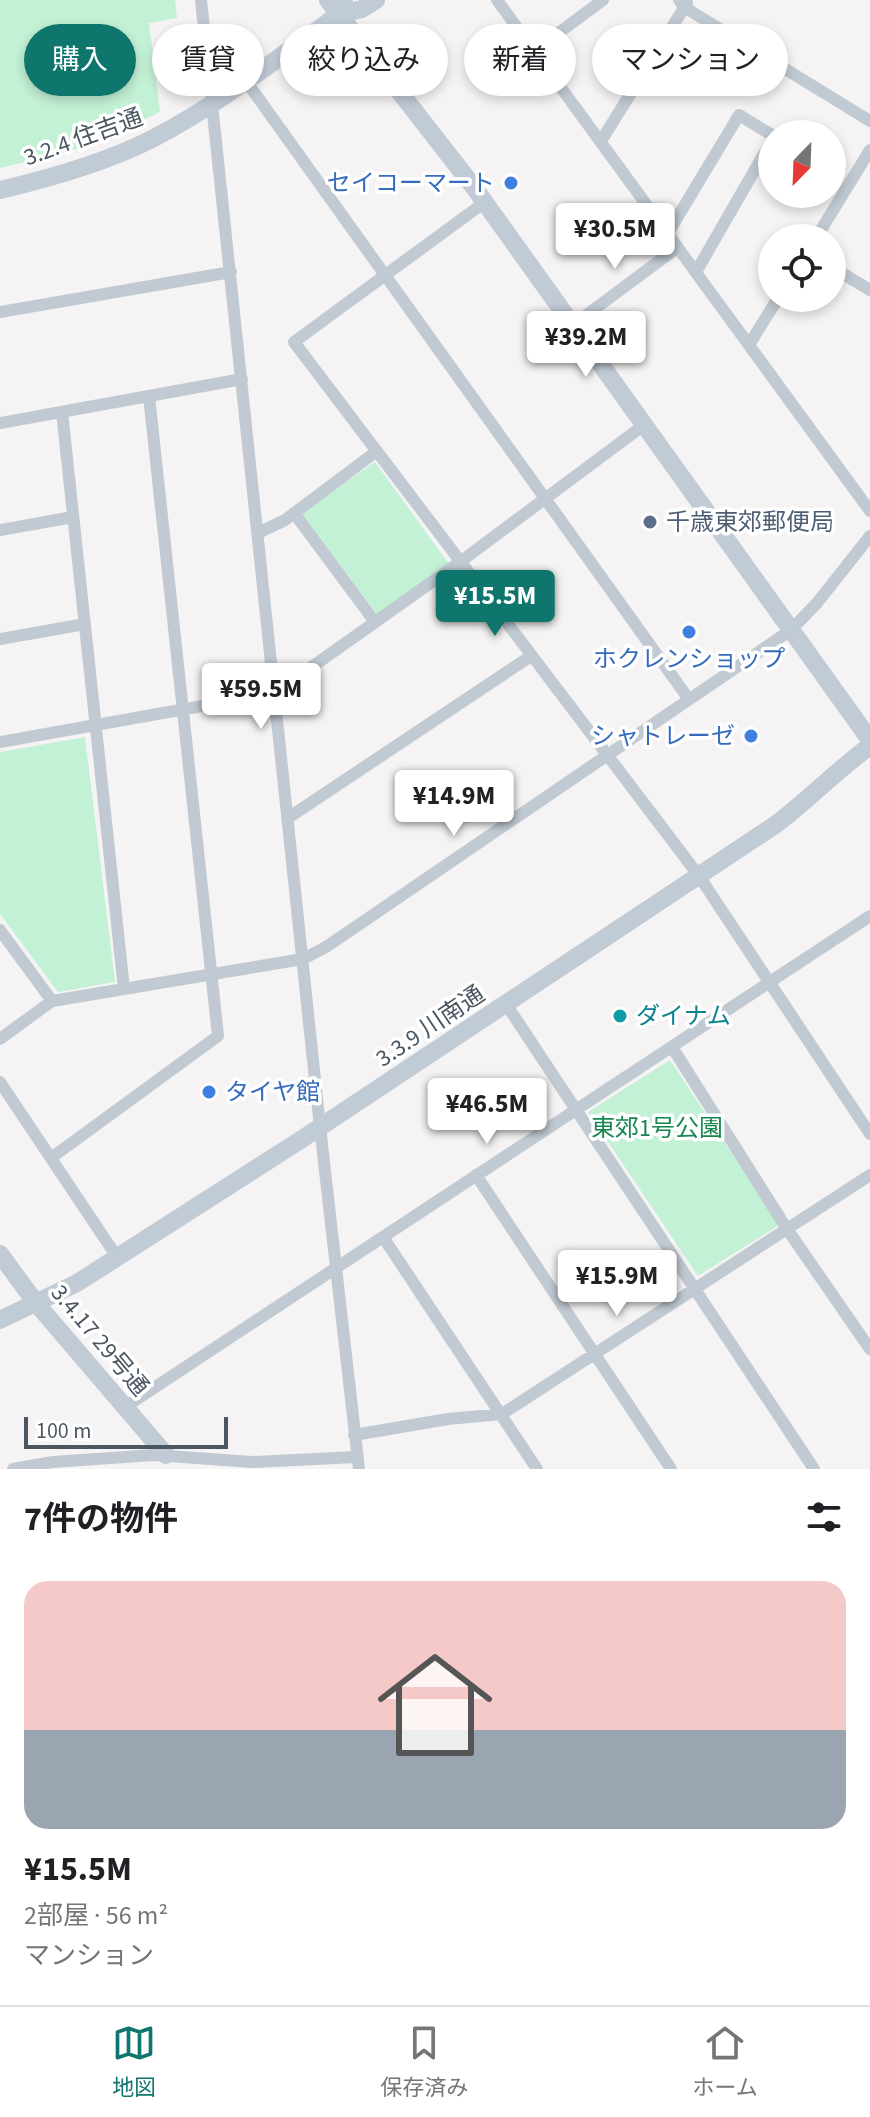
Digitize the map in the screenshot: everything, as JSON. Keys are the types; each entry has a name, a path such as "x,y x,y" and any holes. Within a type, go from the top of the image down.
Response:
{"street":[{"path":"13,1469 53,1462 166,1455 252,1462 358,1463 201,0"},
{"name":"3.2.4 住吉通","path":"264,66 337,5 362,9 376,0"},
{"path":"497,0 514,24"},
{"path":"571,24 603,0"},
{"path":"601,141 684,2 870,121"},
{"path":"337,5 485,202 870,743"},
{"name":"3.2.4 住吉通","path":"0,190 83,166 148,141 222,96"},
{"path":"257,96 688,698"},
{"path":"568,96 870,511"},
{"path":"668,233 739,115 758,128"},
{"path":"825,224 870,150"},
{"path":"696,272 758,163"},
{"path":"485,202 294,342 699,876 870,1134"},
{"path":"573,325 678,247"},
{"path":"0,312 231,272"},
{"path":"846,275 870,290"},
{"path":"749,345 769,312"},
{"path":"0,423 242,379"},
{"path":"51,1158 218,1036 149,396"},
{"path":"62,412 124,989"},
{"path":"0,742 275,693 460,562 644,425"},
{"path":"258,533 294,513 377,451"},
{"path":"294,513 375,622"},
{"path":"0,530 73,517"},
{"path":"0,1039 52,1001 303,959 326,947 791,630 817,603 870,536"},
{"path":"0,639 85,624"},
{"path":"288,818 531,656"},
{"name":"3.3.9 川南通","path":"0,1320 77,1283 320,1127 699,876 807,801 870,743"},
{"path":"125,1407 770,983 868,923"},
{"path":"0,930 52,1001"},
{"path":"506,1004 814,1469"},
{"path":"672,1047 787,1229 870,1349"},
{"path":"0,1082 117,1257"},
{"path":"476,1175 671,1469"},
{"path":"354,1435 448,1419 502,1414 870,1175"},
{"path":"383,1237 537,1469"},
{"name":"3.4.17 29号通","path":"0,1254 36,1303 166,1455"}],"green space":[{"path":"0,0 175,0 177,18 149,23 152,96 158,96 160,112 89,146 0,168"},
{"path":"375,462 449,564 378,615 301,513"},
{"path":"85,737 115,982 58,992 0,914 0,752"},
{"name":"東郊1号公園","path":"670,1060 779,1225 698,1276 588,1112"}],"place":[{"name":"セイコーマート","path":"511,183"},
{"name":"千歳東郊郵便局","path":"650,522"},
{"name":"ホクレンショップ","path":"689,632"},
{"name":"シャトレーゼ","path":"751,736"},
{"name":"ダイナム","path":"620,1016"},
{"name":"タイヤ館","path":"209,1092"}]}
